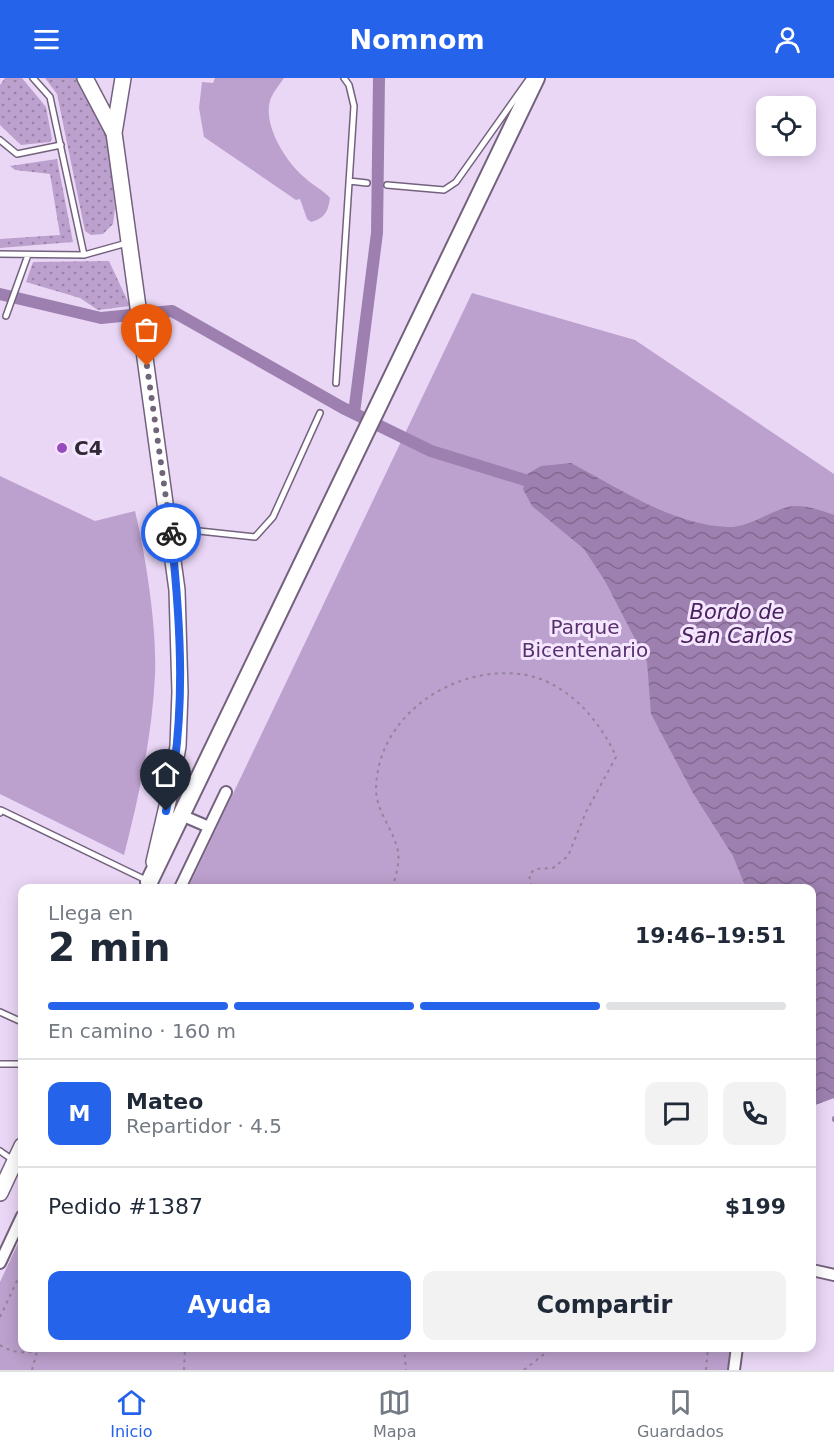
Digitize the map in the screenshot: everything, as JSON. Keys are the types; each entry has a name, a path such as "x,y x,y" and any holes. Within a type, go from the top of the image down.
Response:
{"main road":[{"path":"85,78 114,133"},
{"path":"123,78 114,133 171,528 179,637 178,746 170,793 148,884"},
{"path":"148,884 373,422 536,78"},
{"path":"0,1193 18,1155"}],"street":[{"path":"182,884 226,792"},
{"path":"181,815 208,827"},
{"path":"0,1263 18,1225"},
{"path":"816,1271 834,1275"},
{"path":"734,1370 736,1352"}],"lane":[{"path":"33,78 50,97 84,255"},
{"path":"336,383 354,106 349,86 344,78"},
{"path":"387,185 444,190 456,182 522,86 530,78"},
{"path":"0,140 17,154 61,145"},
{"path":"349,182 367,183"},
{"path":"0,254 84,255 129,242"},
{"path":"6,316 28,255"},
{"path":"171,528 255,537 273,517 320,413"},
{"path":"0,813 1,810 146,884"},
{"path":"0,1012 18,1020"},
{"path":"0,1064 18,1064"},
{"path":"0,1150 15,1161"}],"path":[{"path":"393,884 398,866 397,847 382,817 376,788 381,759 388,741 406,716 436,693 476,674 503,672 534,677 576,701 600,727 616,757 586,812 568,856 554,868 535,869 529,875 531,884"},
{"path":"0,1317 18,1279"},
{"path":"0,1345 18,1351"},
{"path":"32,1370 37,1352"},
{"path":"184,1370 185,1352"},
{"path":"404,1352 406,1370"},
{"path":"524,1370 547,1352"},
{"path":"706,1370 708,1352"}],"green space":[{"path":"5,78 22,78 46,107 52,139 50,142 21,145 0,125 0,85"},
{"path":"45,78 80,78 107,135 115,208 113,224 103,234 91,235 85,231 57,94"},
{"path":"215,78 284,78 271,98 269,119 277,141 290,162 307,180 330,198 327,211 320,219 311,222 307,219 300,199 296,200 204,137 199,108 202,82 213,83"},
{"path":"57,159 73,242 0,248 0,239 60,235 50,174 15,170 10,166"},
{"path":"109,261 130,306 98,310 80,298 26,282 33,262"},
{"name":"Parque Bicentenario","path":"472,293 635,340 834,474 834,1098 816,1105 816,884 190,884"},
{"path":"0,476 95,521 135,511 150,593 155,675 144,766 124,855 0,794"},
{"path":"18,1244 18,1352 731,1352 730,1370 0,1370 0,1282"}],"water":[{"name":"Bordo de San Carlos","path":"571,463 647,504 687,520 707,525 737,526 794,506 834,515 834,1098 816,1105 816,884 744,884 733,856 693,793 651,714 647,662 605,581 584,549 532,506 523,489 527,474 541,466"}],"waterway":[{"path":"354,413 377,233 379,78"},
{"path":"0,294 101,318 172,311 343,408 431,451 525,480"}],"way so far":[{"path":"147,366 171,533"}],"place":[{"name":"C4","path":"62,448"}],"route":[{"path":"166,811 178,746 180,692 177,590 171,533"}]}
